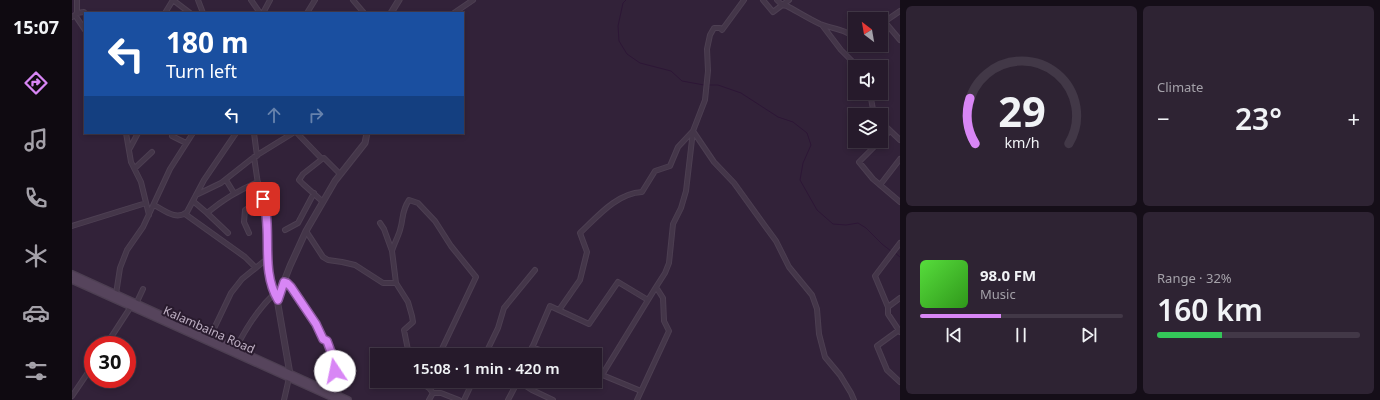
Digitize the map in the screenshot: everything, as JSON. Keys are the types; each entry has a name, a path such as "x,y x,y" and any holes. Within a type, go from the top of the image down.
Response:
{"main road":[{"path":"72,274 116,294 133,304 236,348 290,376"},
{"name":"Kalambaina Road","path":"72,280 133,304 337,398 348,400"}],"street":[{"path":"77,0 75,15 84,28"},
{"path":"166,12 173,0 189,12"},
{"path":"198,0 203,12"},
{"path":"251,0 261,12"},
{"path":"263,12 270,0"},
{"path":"308,12 315,0"},
{"path":"353,0 362,12"},
{"path":"392,12 399,0"},
{"path":"455,12 473,0"},
{"path":"641,391 602,375 669,263 673,224 686,191 692,131 705,100 710,35 714,28 720,28 722,30 744,0"},
{"path":"763,0 773,12 789,0"},
{"path":"777,0 782,5 787,6 822,25 848,32"},
{"path":"888,19 900,11"},
{"path":"822,25 841,50 851,60"},
{"path":"888,27 900,40"},
{"path":"559,310 580,280 587,252 580,232 610,204 634,192 642,192 655,172 670,166 678,147 692,131"},
{"path":"692,131 714,162 734,183 776,241 789,266 812,294 817,309 819,334 825,357 840,376 854,400"},
{"path":"890,131 900,140"},
{"path":"126,134 131,162 141,182 149,215"},
{"path":"129,149 137,134"},
{"path":"116,294 118,277 127,250 143,227 170,169 192,134"},
{"path":"185,214 235,134"},
{"path":"254,134 258,182 263,199 266,221 270,277 274,294 278,300 290,376 284,400"},
{"path":"196,195 226,180 256,156 291,134"},
{"path":"298,134 322,159 324,158 340,174"},
{"path":"278,300 284,282 306,231 340,174 365,143 367,134"},
{"path":"172,136 186,143"},
{"path":"874,148 859,162 873,180 900,202"},
{"path":"135,168 152,152"},
{"path":"322,159 303,174 299,180 323,202"},
{"path":"880,185 900,159"},
{"path":"226,180 234,192"},
{"path":"207,213 223,199 234,192 258,182"},
{"path":"285,230 298,222 314,193"},
{"path":"249,232 244,222 245,210 263,199"},
{"path":"392,251 400,230 402,214 405,206 410,200 418,203 435,221 451,246 476,277 441,348"},
{"path":"193,201 228,233"},
{"path":"72,226 146,203"},
{"path":"154,205 175,216 185,214 245,257 256,268"},
{"path":"380,223 384,229 392,251 396,283 408,302 412,316 413,322 404,330 408,348"},
{"path":"306,231 323,257 328,260 355,266 383,283 396,283"},
{"path":"900,243 875,276 888,307 888,314 900,331 878,346 887,370 900,382"},
{"path":"210,337 231,293 242,279 268,258"},
{"path":"488,348 498,328 504,308 535,270"},
{"path":"284,282 291,287 316,324 323,339 327,341 334,360 335,371 341,382 337,398"},
{"path":"532,347 550,306 589,324 618,282 648,300"},
{"path":"637,400 669,331 664,321 664,298 656,287"},
{"path":"112,336 144,289"},
{"path":"236,348 247,326 263,305 274,294"},
{"path":"888,307 900,298"},
{"path":"72,396 84,378"},
{"path":"429,388 433,393"},
{"path":"464,400 470,388"},
{"path":"508,400 514,388"},
{"path":"529,388 551,400"},
{"path":"429,400 433,393"},
{"path":"433,393 441,393 459,400"}],"waterway":[{"path":"626,0 623,3 618,26 619,41 627,54 640,63 671,71 682,81 704,85"},
{"path":"707,85 718,85 741,93 778,117 793,122 807,133 811,145 803,163 800,180 817,210 833,224 846,225 858,223 866,228 891,251"},
{"path":"894,252 900,257"}],"route":[{"path":"263,199 265,204 270,277 274,294 278,300 284,282 291,287 310,318 316,324 323,339 327,341 334,360 335,371"}]}
